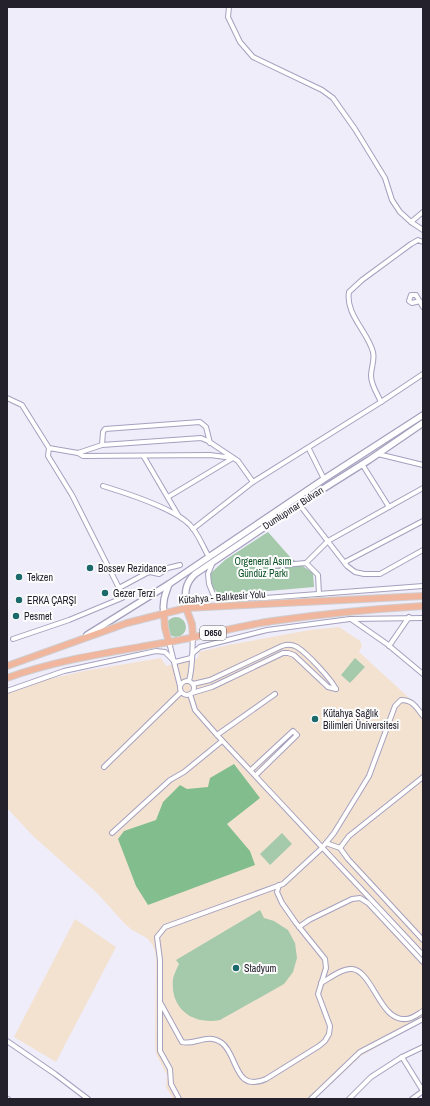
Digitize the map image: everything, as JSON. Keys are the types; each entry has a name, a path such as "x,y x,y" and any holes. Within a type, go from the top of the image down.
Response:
{"highway":[{"name":"Kütahya - Balıkesir Yolu","path":"7,666 133,621 186,608 423,596"},
{"name":"D650","path":"7,678 62,661 169,642 193,640 271,621 382,608 423,606"},
{"path":"186,608 192,624 193,640"},
{"path":"164,614 165,628 169,642"}],"main road":[{"name":"Dumlupınar Bulvarı","path":"186,608 185,592 188,582 211,559 324,479 423,415"},
{"name":"Dumlupınar Bulvarı","path":"84,638 378,454 423,423"},
{"path":"164,614 162,605 169,584"}],"street":[{"path":"229,7 228,17 240,42 253,57 322,90 333,98 355,129 385,178 392,200 400,212 423,230"},
{"path":"411,222 423,212"},
{"path":"381,402 371,378 373,351 349,305 349,292 362,280 411,244 418,240 423,242"},
{"path":"420,301 423,307"},
{"path":"193,529 253,482 309,449 423,374"},
{"path":"7,398 22,405 49,448 48,456 72,496 122,598 69,620 13,639"},
{"path":"102,445 103,432 105,428 200,422 206,427 210,443"},
{"path":"78,453 102,445 201,438 238,461 253,482"},
{"path":"49,448 78,453 83,456 210,455 233,458"},
{"path":"309,449 324,479"},
{"path":"378,454 423,465"},
{"path":"144,456 178,515"},
{"path":"168,497 233,458"},
{"path":"362,464 389,507"},
{"path":"103,486 144,500 178,515 191,526 211,559 208,574 209,584 213,594 223,599 319,594 423,586"},
{"path":"272,566 306,563 328,541 423,488"},
{"path":"299,504 345,562 355,572 364,574 380,574 423,550"},
{"path":"345,562 423,521"},
{"path":"306,563 318,575 319,594"},
{"path":"118,588 150,572 159,574 168,568 180,565"},
{"path":"389,646 409,617"},
{"path":"191,658 193,653 200,647 267,630 350,619 423,618"},
{"path":"350,619 389,646 423,674"},
{"path":"193,640 200,647"},
{"path":"193,640 191,682 194,689 191,694 195,710 222,741 256,775 322,848 423,955"},
{"path":"169,642 181,692"},
{"path":"180,686 182,682 210,680 282,646 290,644 297,647 332,681 336,689 328,687 294,655 284,653 212,687 185,695 181,692"},
{"path":"7,691 64,671 156,651 165,652 175,662"},
{"path":"175,662 191,658"},
{"path":"104,767 181,692"},
{"path":"217,735 275,694"},
{"path":"179,1099 171,1084 170,1069 160,1051 160,960 157,937 165,927 283,884 322,848 334,833 369,776 395,706 401,700 408,700 415,705 423,716"},
{"path":"251,770 293,731 298,735 256,775"},
{"path":"112,833 170,780 184,772 222,741"},
{"path":"340,848 349,836 423,777"},
{"path":"326,843 340,848 348,859 423,940"},
{"path":"160,1002 182,1042 188,1044 196,1040 209,1039 220,1041 228,1049 237,1070 241,1075 252,1082 259,1082 277,1073 313,1050 325,1040 329,1034 330,1026 319,997 321,983 326,968 325,959 299,927 278,897 278,885"},
{"path":"299,927 309,920 352,899 360,898 368,903 423,962"},
{"path":"321,983 346,970 354,969 362,975 382,1005 397,1017 408,1019 423,1012"},
{"path":"311,1099 360,1052 423,1019"},
{"path":"7,1041 88,1099"},
{"path":"349,1099 371,1077 402,1057 423,1047"},
{"path":"402,1057 423,1092 412,1099"}],"shaded area":[{"path":"339,627 360,641 362,646 359,652 423,712 423,1021 361,1056 315,1099 173,1099 166,1087 167,1075 156,1054 156,960 155,951 152,944 147,938 132,930 125,924 97,893 33,836 7,808 7,689 84,671 161,658 166,666 198,658 199,652 228,645 310,630"},
{"path":"75,919 116,947 56,1062 14,1037"}],"green space":[{"name":"Orgeneral Asım Gündüz Parkı","path":"268,532 291,558 313,573 314,587 222,595 216,591 211,583 211,573 225,560"},
{"path":"176,617 183,620 186,627 183,634 176,637 169,634 166,627 169,620"},
{"path":"355,658 365,667 350,683 341,675"},
{"path":"234,764 260,798 227,824 250,851 255,865 148,905 136,886 118,839 124,831 156,820 163,802 180,785 187,789 208,787 210,778"},
{"path":"282,833 292,844 270,865 260,854"},
{"name":"Stadyum","path":"260,910 264,918 274,921 288,930 295,943 297,958 293,972 284,984 220,1020 200,1020 185,1013 175,999 173,990 173,979 179,964 176,960"}],"place":[{"name":"Bossev Rezidance","path":"90,568"},
{"name":"Tekzen","path":"19,577"},
{"name":"Gezer Terzi","path":"105,593"},
{"name":"ERKA ÇARŞI","path":"19,600"},
{"name":"Pesmet","path":"16,616"},
{"name":"Kütahya Sağlık Bilimleri Üniversitesi","path":"315,719"},
{"name":"Stadyum","path":"236,968"}]}
